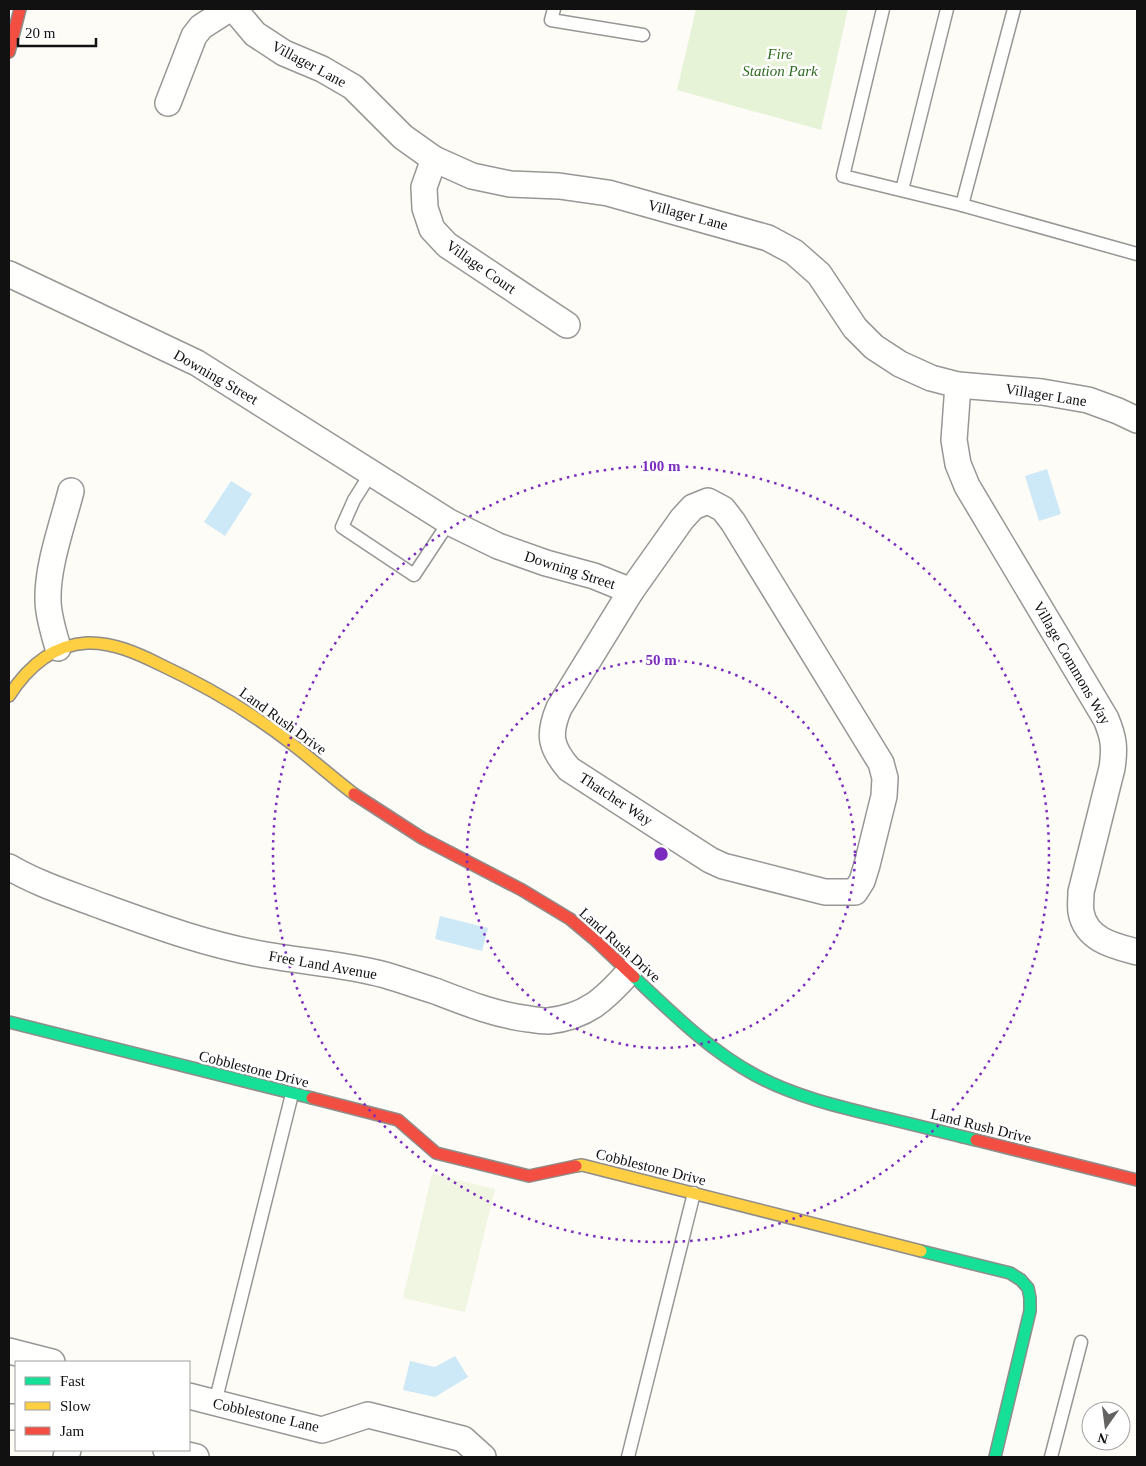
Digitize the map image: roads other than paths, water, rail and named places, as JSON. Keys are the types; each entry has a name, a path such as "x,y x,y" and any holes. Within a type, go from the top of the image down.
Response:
{"street":[{"path":"9,52 20,9"},
{"path":"168,103 194,36 201,27 229,9"},
{"name":"Villager Lane","path":"234,9 255,34 284,53 322,69 353,87 403,137 434,159 472,176 510,184 559,186 608,194 768,238 794,252 819,274 855,328 874,347 900,364 931,378 958,385 1042,392 1088,400 1137,420"},
{"name":"Village Court","path":"434,159 424,187 425,208 432,229 447,245 567,325"},
{"name":"Downing Street","path":"9,274 197,363 449,522 498,546 546,563 594,576 631,591 692,507 708,501 723,509 733,522 881,763 885,778 884,796 867,865 862,881 855,892"},
{"name":"Village Commons Way","path":"958,385 954,440 958,464 966,486 1106,719 1113,735 1114,752 1112,768 1081,892 1080,911 1085,925 1095,937 1112,946 1137,952"},
{"path":"9,696 17,682 35,663 58,648 51,624 48,600 49,578 71,490"},
{"name":"Thatcher Way","path":"631,591 559,708 553,724 552,740 558,756 569,769 710,860 736,870 826,892 855,892"},
{"name":"Land Rush Drive","path":"58,648 88,643 114,646 172,669 228,700 293,744 332,777 371,806 436,846 514,887 569,919 595,938 629,972 705,1040 737,1064 772,1084 834,1105 1137,1180"},
{"name":"Free Land Avenue","path":"9,867 22,875 161,928 265,955 323,963 383,975 434,991 478,1008 512,1017 545,1021 570,1018 592,1008 609,994 629,972"},
{"name":"Cobblestone Drive","path":"9,1022 398,1120 436,1153 530,1176 582,1165 1010,1273 1020,1278 1028,1288 1031,1298 1030,1311 995,1457"},
{"path":"9,1351 48,1361"},
{"name":"Cobblestone Lane","path":"190,1396 322,1430 368,1415 463,1440 482,1457"},
{"path":"170,1451 196,1457"}],"lane":[{"path":"554,9 551,20 643,35"},
{"path":"883,9 844,176 962,205 1137,254"},
{"path":"902,190 947,9"},
{"path":"962,205 1014,9"},
{"path":"371,473 354,500 342,528 414,575 449,522"},
{"path":"216,1403 292,1094"},
{"path":"628,1457 694,1193"},
{"path":"1051,1457 1081,1342"}],"water":[{"path":"1047,469 1061,514 1039,521 1025,476"},
{"path":"231,481 252,494 225,536 204,522"},
{"path":"440,916 488,928 482,951 435,939"},
{"path":"455,1356 468,1377 435,1397 403,1390 410,1361 435,1367"}],"park label":[{"name":"Fire Station Park","path":"780,62"}]}
